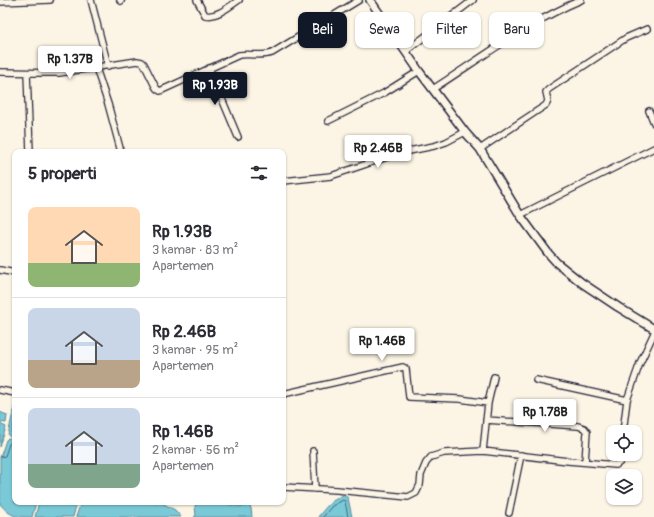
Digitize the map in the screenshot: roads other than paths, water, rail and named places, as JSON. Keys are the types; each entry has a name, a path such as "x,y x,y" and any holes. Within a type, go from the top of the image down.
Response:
{"street":[{"path":"0,2 50,0"},
{"path":"91,0 108,66"},
{"path":"197,0 204,15 208,16 219,12 239,0"},
{"path":"0,72 59,73 137,61 142,62 157,89 160,91 239,55 247,53 262,55 272,53 359,0"},
{"path":"370,0 419,71 465,132 480,149 520,215 548,253 562,267 597,294 653,328 627,400 624,425"},
{"path":"406,51 473,0"},
{"path":"433,89 522,32 566,6 581,0"},
{"path":"480,149 546,105 548,101 546,92 549,89 626,38 647,29"},
{"path":"96,68 120,149"},
{"path":"209,68 238,137"},
{"path":"328,121 384,93 419,71"},
{"path":"27,73 30,149"},
{"path":"649,111 654,123"},
{"path":"286,181 331,176 399,153 434,146 446,142 465,132"},
{"path":"520,215 631,161 654,148"},
{"path":"0,270 12,272"},
{"path":"286,393 403,367 406,369 409,397 460,399 488,403"},
{"path":"483,451 488,403 494,377"},
{"path":"536,380 627,400"},
{"path":"0,390 12,392"},
{"path":"486,420 578,426 584,428 587,432 585,462"},
{"path":"313,451 315,489"},
{"path":"286,487 337,490 408,497 416,493 420,485 421,475 426,463 431,457 444,453 483,451 617,465 620,461"},
{"path":"509,513 521,455"}],"water":[{"path":"0,411 7,415 6,423 0,422"},
{"path":"12,417 12,437 8,435"},
{"path":"0,424 6,427 0,447"},
{"path":"8,438 12,439 12,505 35,505 32,517 22,517 11,514 7,512 0,504 0,458"},
{"path":"344,495 348,498 352,517 318,517 332,501"},
{"path":"38,505 76,505 73,517 35,517"},
{"path":"80,505 166,505 175,510 181,517 76,517"},
{"path":"248,505 251,508 252,517 194,517 196,515 195,506"}]}
